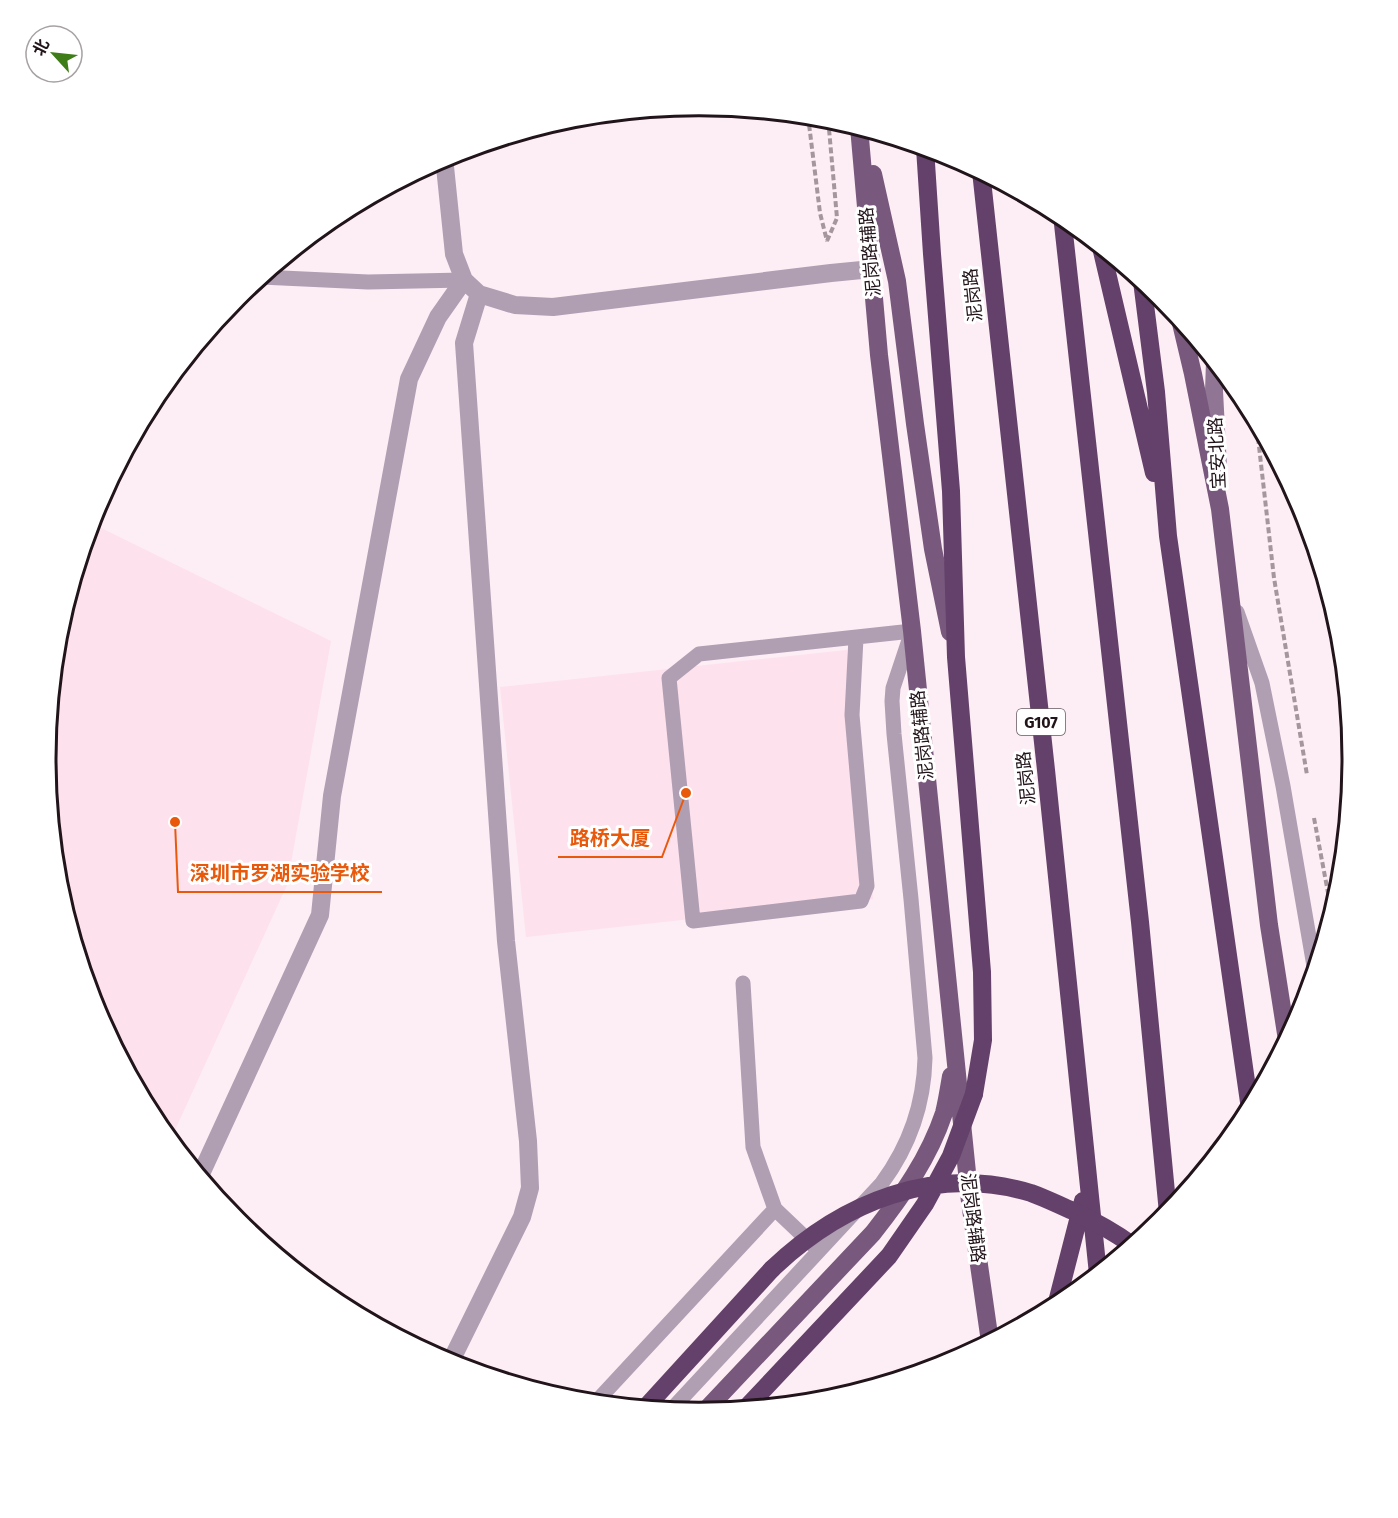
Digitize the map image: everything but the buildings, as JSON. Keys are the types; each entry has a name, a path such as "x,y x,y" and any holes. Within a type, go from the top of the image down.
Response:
{"highway":[{"path":"754,1400 889,1256 925,1204 951,1156 974,1094 983,1040 982,972 956,657 951,491 926,157"},
{"name":"泥岗路","path":"982,181 1097,1265"},
{"path":"1063,229 1140,922 1167,1200"},
{"path":"1104,259 1168,537"},
{"path":"1144,294 1156,392 1168,537 1248,1094"},
{"path":"1059,1292 1088,1179"},
{"path":"652,1401 792,1250 833,1221 895,1193 953,1183 1019,1190 1047,1199 1125,1241"}],"main road":[{"name":"泥岗路辅路","path":"862,136 879,355 912,631 970,1202 989,1333"},
{"path":"863,136 897,281 933,549 956,657"},
{"path":"1184,336 1220,509 1269,926 1285,1025"},
{"path":"714,1402 873,1233 909,1185 928,1151 944,1112 955,1056"}],"street":[{"path":"445,168 454,254 464,280 479,294 515,305 553,307 872,269"},
{"path":"203,1169 320,915 332,796 409,379 438,317 464,280"},
{"path":"455,1355 522,1217 530,1188 528,1141 506,941 464,343 479,294"},
{"name":"宝安北路","path":"1215,374 1220,509"}],"lane":[{"path":"272,278 368,282 464,280"},
{"path":"1229,589 1262,683 1312,954"},
{"path":"679,1402 820,1251 893,1168 916,1118 925,1078 925,1058 892,701 893,688 912,631 699,654 669,678 693,921 861,902 867,886 852,715 856,638"},
{"path":"743,983 753,1147 775,1209 820,1251"},
{"path":"602,1395 775,1209"}],"path":[{"path":"809,125 820,213 827,241 837,218 829,129"},
{"path":"1258,442 1274,578 1308,784"},
{"path":"1314,817 1328,893"}],"shaded area":[{"path":"99,527 331,641 287,885 174,1132 142,1081 104,1005 77,926 61,843 56,759 61,675 77,592"},
{"path":"847,650 873,899 526,937 500,687"}],"place":[{"name":"路桥大厦","path":"686,793"},
{"name":"深圳市罗湖实验学校","path":"175,822"}]}
